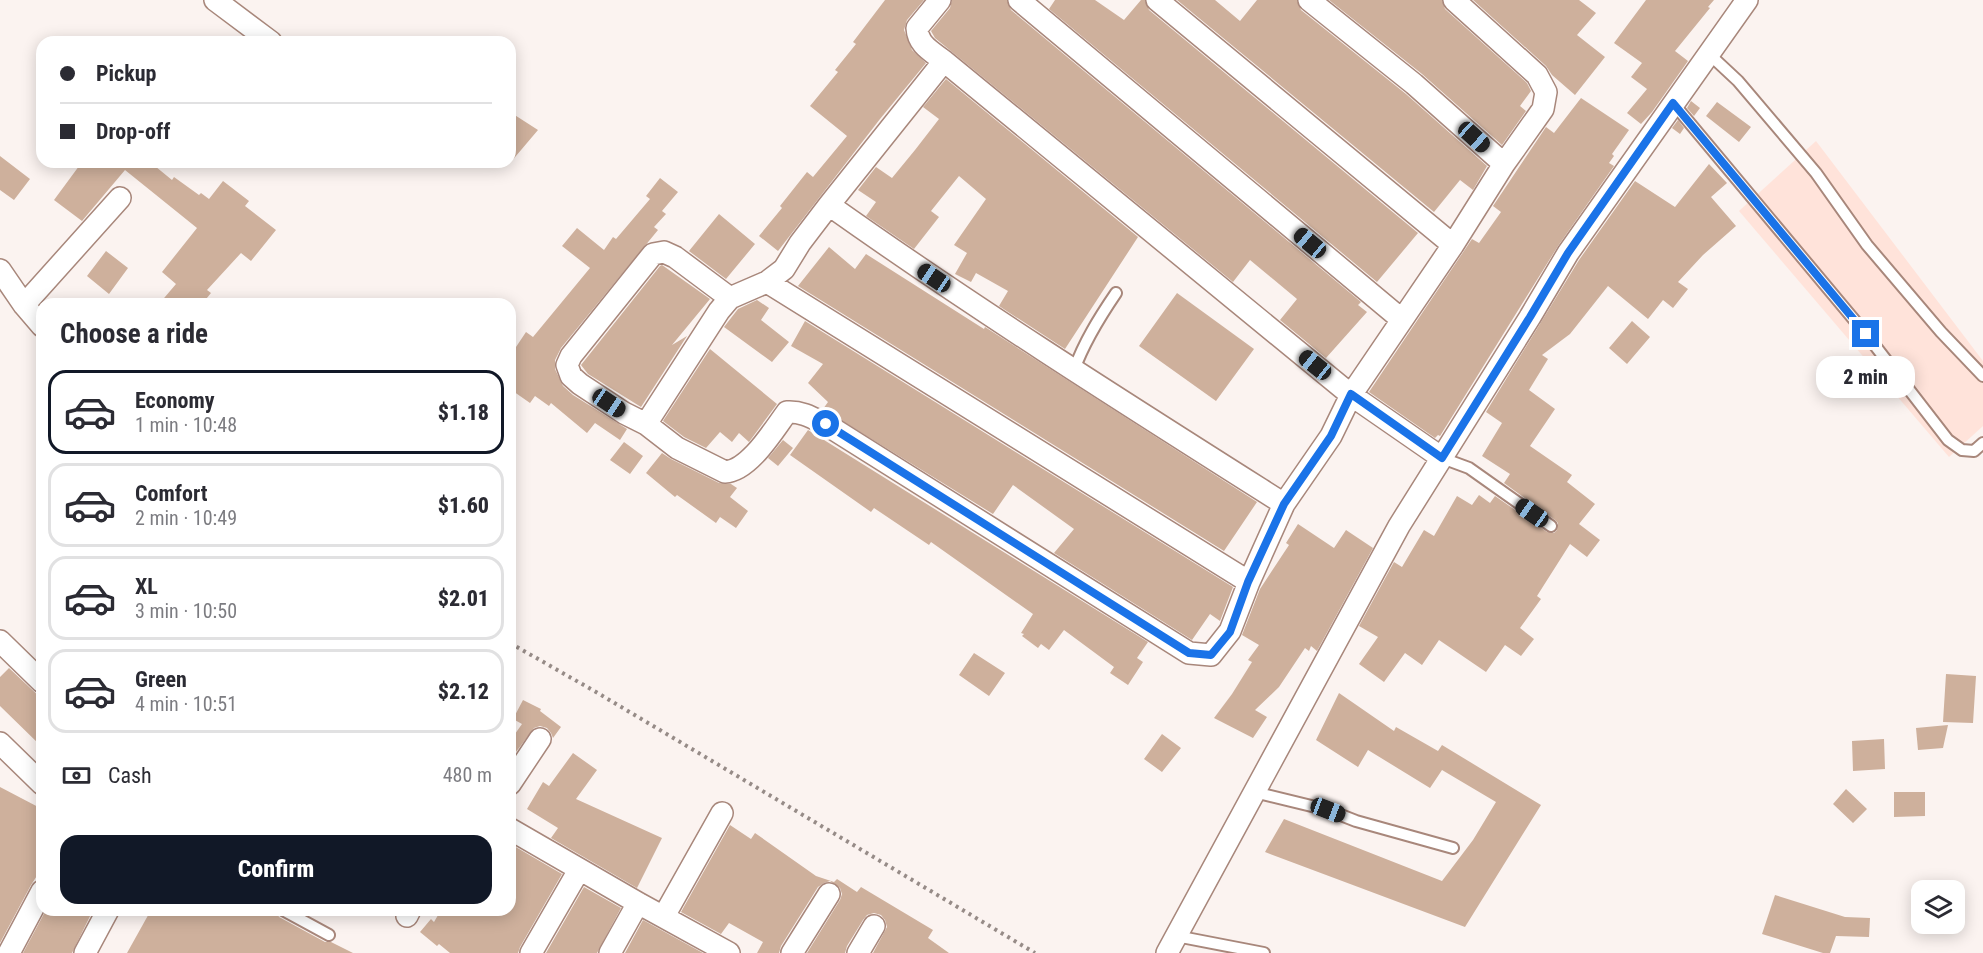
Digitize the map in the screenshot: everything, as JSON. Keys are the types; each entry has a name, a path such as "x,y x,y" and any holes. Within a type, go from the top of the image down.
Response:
{"street":[{"path":"214,0 263,36"},
{"path":"940,0 917,28 918,37 923,46 1351,394 1442,458"},
{"path":"1019,0 1401,319"},
{"path":"1157,0 1453,245"},
{"path":"1309,0 1414,84 1504,164"},
{"path":"730,298 675,257 664,252 653,254 571,356 567,365 571,376 624,413 646,424 677,448 725,472 734,472 744,465 787,412 797,411 810,416 1189,653 1211,655 1230,632 1248,582 1284,504 1331,436 1351,394 1543,109 1546,92 1537,75 1454,0"},
{"path":"1171,945 1399,526 1568,253 1708,52 1747,0"},
{"path":"646,424 709,325 730,298 767,282 784,269 800,243 829,205 944,61"},
{"path":"24,305 120,198"},
{"path":"829,205 916,267 1284,504"},
{"path":"0,270 36,319"},
{"path":"767,282 1248,582"},
{"path":"0,641 36,676"},
{"path":"516,775 540,739"},
{"path":"0,743 36,778"},
{"path":"664,916 722,813"},
{"path":"516,833 664,916 692,944 729,953"},
{"path":"531,953 579,870"},
{"path":"792,953 828,894"},
{"path":"9,953 36,902"},
{"path":"610,953 638,903"},
{"path":"86,953 105,916"},
{"path":"858,953 874,926"}],"lane":[{"path":"1708,52 1738,81 1816,173 1867,245 1941,332 1983,376"},
{"path":"1673,103 1866,334 1948,440 1962,450 1974,451 1983,443"},
{"path":"1074,370 1085,342 1116,293"},
{"path":"1442,458 1469,468 1551,526"},
{"path":"1254,792 1328,810 1356,821 1453,848"},
{"path":"294,916 328,935"},
{"path":"1171,945 1264,953"}],"path":[{"path":"516,646 1035,953"}],"shaded area":[{"path":"1816,141 1983,361 1983,426 1949,457 1739,211"}],"building":[{"path":"885,0 924,0 907,20 904,30 912,50 926,63 778,251 759,236 807,172 813,177 847,136 810,106 838,72 835,70 856,44 853,42"},
{"path":"952,0 1007,0 1011,10 1361,302 1358,305 1367,312 1326,358 1280,320 1297,299 1250,260 1233,282 935,38 931,31 950,8"},
{"path":"1055,0 1095,0 1124,20 1141,0 1145,0 1149,10 1418,233 1377,282 1049,9"},
{"path":"1177,0 1215,0 1240,21 1257,0 1297,0 1301,10 1406,94 1487,166 1473,190 1460,180 1434,212"},
{"path":"1329,0 1442,0 1445,9 1527,83 1531,91 1520,106 1526,111 1502,145 1422,74"},
{"path":"1473,0 1579,0 1596,13 1577,35 1605,57 1575,95"},
{"path":"1646,0 1714,0 1675,51 1688,61 1641,124 1627,113 1647,89 1631,77 1642,63 1614,43"},
{"path":"946,79 1138,237 1065,349 999,306 1008,291 976,273 971,282 955,274 967,253 954,245 986,199 959,176 931,211 939,217 914,249 866,216 876,202 858,190 876,167 892,178 915,150 939,119 923,107"},
{"path":"1581,98 1629,130 1612,154 1614,156 1609,163 1614,166 1558,246 1440,436 1435,438 1369,392 1472,239 1479,243 1501,212 1493,206 1546,127 1554,133"},
{"path":"1691,101 1700,108 1694,116 1687,108"},
{"path":"1717,102 1751,127 1739,142 1706,116"},
{"path":"516,116 538,130 516,156"},
{"path":"1678,120 1684,128 1680,134 1672,128"},
{"path":"0,156 30,179 14,200 0,190"},
{"path":"1709,164 1727,183 1711,197 1736,226 1703,255 1678,282 1688,289 1673,308 1663,300 1648,319 1608,286 1570,334 1542,355 1548,359 1529,390 1555,409 1530,446 1572,475 1567,482 1595,504 1579,524 1600,540 1587,557 1570,544 1537,596 1541,599 1520,628 1534,639 1521,656 1505,645 1486,672 1439,640 1422,665 1405,653 1384,682 1359,664 1378,637 1359,626 1394,562 1402,567 1424,530 1434,536 1457,496 1472,505 1479,495 1490,503 1495,496 1547,532 1554,533 1557,530 1558,523 1555,520 1504,483 1510,474 1482,456 1502,423 1486,412 1579,260 1635,181 1675,207"},
{"path":"78,168 157,168 172,180 174,177 199,195 201,193 209,199 223,181 249,201 245,206 276,230 251,261 241,253 207,290 211,293 207,298 164,298 176,284 162,272 197,228 125,170 82,221 54,200"},
{"path":"660,178 678,192 662,211 666,214 654,227 658,230 561,348 555,360 555,369 563,386 573,395 627,429 620,440 595,423 587,433 551,403 549,406 535,396 530,403 516,393 516,347 526,332 533,337 590,268 562,246 577,228 604,250 613,237 616,239 650,199 646,196"},
{"path":"719,214 755,244 726,279 689,251"},
{"path":"829,247 855,269 866,254 984,329 985,327 1257,502 1224,551 798,286"},
{"path":"106,251 128,268 109,294 87,276"},
{"path":"662,265 710,299 672,345 687,336 641,407 588,374 581,365"},
{"path":"1177,293 1254,349 1216,401 1139,346"},
{"path":"757,300 769,308 761,320 789,342 772,362 724,327 738,309"},
{"path":"805,321 1233,587 1220,621 1210,614 1192,640 1054,553 1074,529 1013,485 993,514 823,409 828,402 808,383 823,364 791,346"},
{"path":"1632,321 1650,337 1627,364 1609,348"},
{"path":"710,349 777,404 749,442 739,433 732,442 720,432 706,448 684,437 663,421"},
{"path":"808,430 1148,642 1137,658 1143,662 1128,685 1110,673 1114,667 1064,630 1049,650 1041,644 1038,648 1021,633 1033,614 931,542 929,545 874,508 871,512 790,455"},
{"path":"783,440 793,448 778,466 768,458"},
{"path":"624,442 643,456 630,474 610,460"},
{"path":"662,453 719,483 731,484 737,488 730,497 748,511 736,528 720,517 716,523 677,495 675,497 646,473"},
{"path":"1298,524 1334,548 1346,530 1373,548 1317,651 1311,646 1309,651 1305,648 1279,687 1255,710 1267,717 1253,738 1214,718 1252,662 1248,660 1259,645 1242,635 1260,589 1289,545 1286,543"},
{"path":"974,653 1005,673 989,696 959,675"},
{"path":"9,668 36,693 36,741 0,706 0,677"},
{"path":"1946,674 1976,676 1973,723 1943,722"},
{"path":"1339,693 1394,731 1396,727 1438,751 1442,745 1541,805 1465,927 1265,852 1284,819 1442,881 1473,840 1496,802 1442,770 1430,788 1368,750 1358,767 1316,740"},
{"path":"523,700 541,709 540,711 561,727 553,738 547,728 540,726 534,728 516,752 516,732 522,724 516,721 516,713"},
{"path":"1948,725 1943,748 1918,750 1916,728"},
{"path":"1162,734 1181,748 1162,772 1144,759"},
{"path":"1884,739 1885,769 1853,771 1852,741"},
{"path":"573,753 597,770 576,799 662,838 637,888 551,838 558,828 527,809 543,782 549,786"},
{"path":"0,787 36,806 36,877 0,943"},
{"path":"1846,789 1867,809 1853,823 1833,804"},
{"path":"1894,792 1925,792 1925,816 1894,817"},
{"path":"730,825 751,839 755,833 816,876 834,882 837,879 857,892 861,887 933,930 928,938 949,953 873,953 887,927 881,915 874,913 867,915 863,920 845,953 807,953 842,894 840,888 830,881 818,887 781,946 779,953 757,953 763,942 729,923 721,934 681,912"},
{"path":"516,847 562,874 518,953 450,953 420,932 431,919 434,922 438,916 516,916"},
{"path":"584,887 621,908 597,953 546,953"},
{"path":"1775,895 1845,917 1870,918 1869,937 1836,936 1830,953 1823,953 1762,934"},
{"path":"43,916 90,916 72,953 23,953"},
{"path":"148,916 279,916 325,942 331,942 353,953 127,953"},
{"path":"643,920 703,953 625,953"}],"route":[{"path":"826,424 1189,653 1202,656 1211,655 1230,632 1248,582 1284,504 1331,436 1351,394 1442,458 1568,253 1673,103 1866,334"}]}
